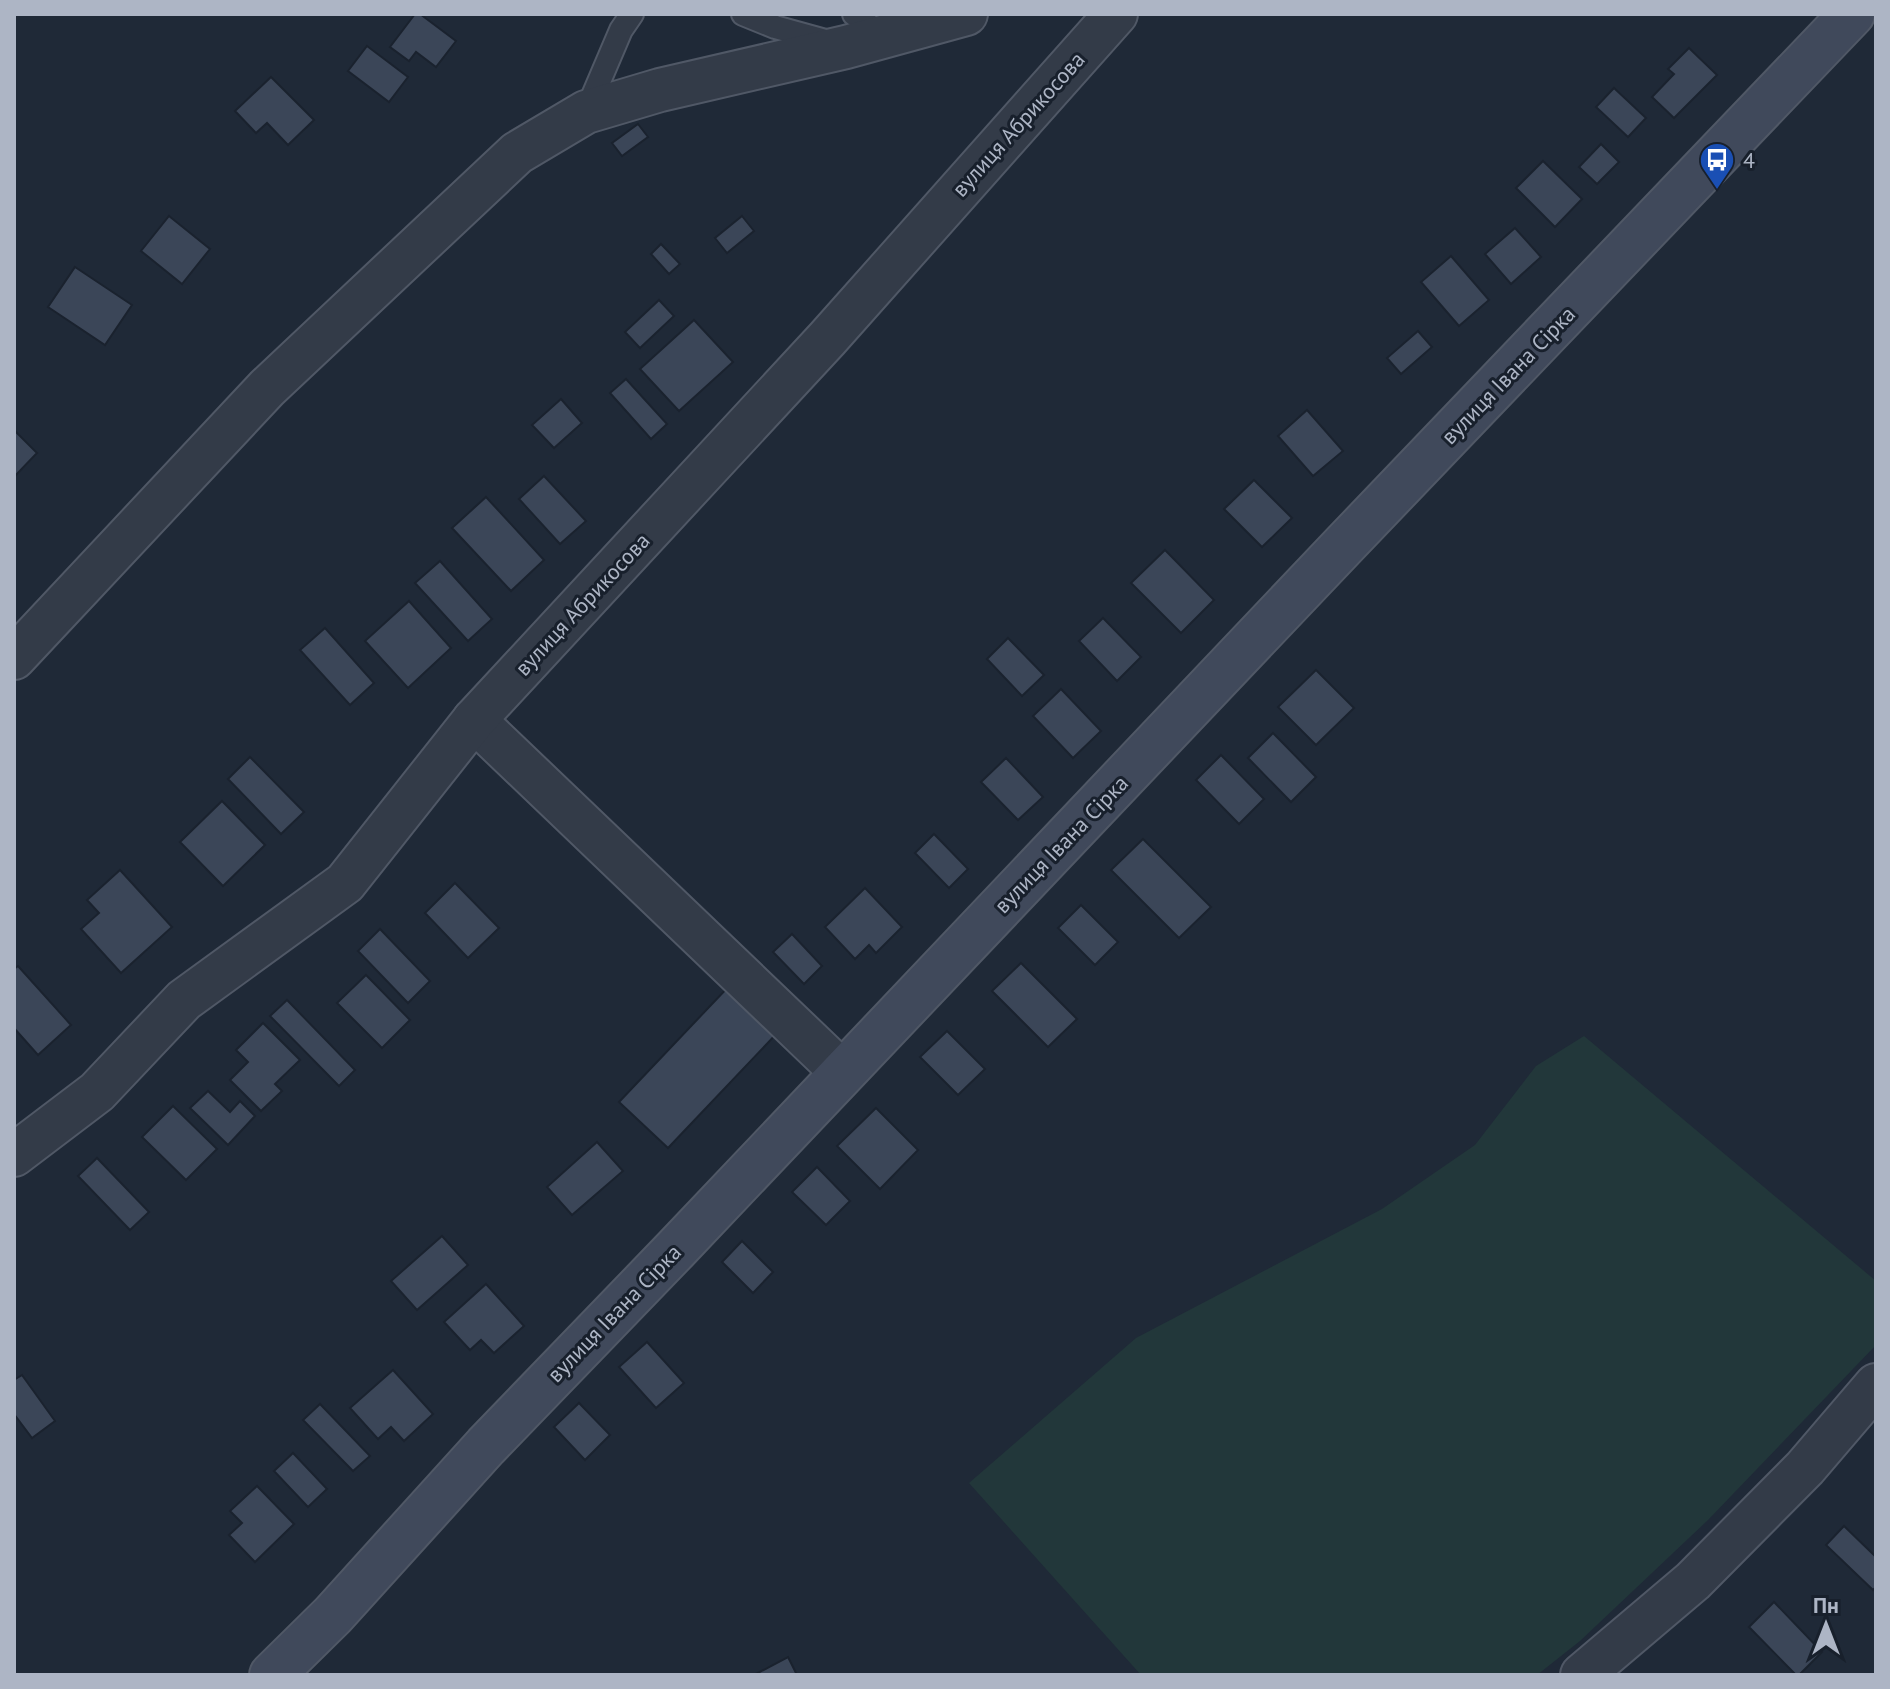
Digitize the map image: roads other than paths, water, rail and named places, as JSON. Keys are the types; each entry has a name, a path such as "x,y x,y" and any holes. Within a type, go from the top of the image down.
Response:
{"street":[{"path":"14,658 267,388 517,153 586,112 862,33 966,14"},
{"name":"вулиця Абрикосова","path":"14,1155 97,1092 184,1000 345,883 474,720 827,339 1116,14"},
{"name":"вулиця Івана Сірка","path":"272,1675 333,1615 486,1446 1852,14"},
{"path":"474,720 843,1073"},
{"path":"1582,1675 1693,1581 1805,1468 1876,1385"}],"lane":[{"path":"586,112 621,30 632,14"},
{"path":"743,14 775,27 862,33"}],"place":[{"name":"4","path":"1717,191"}]}
